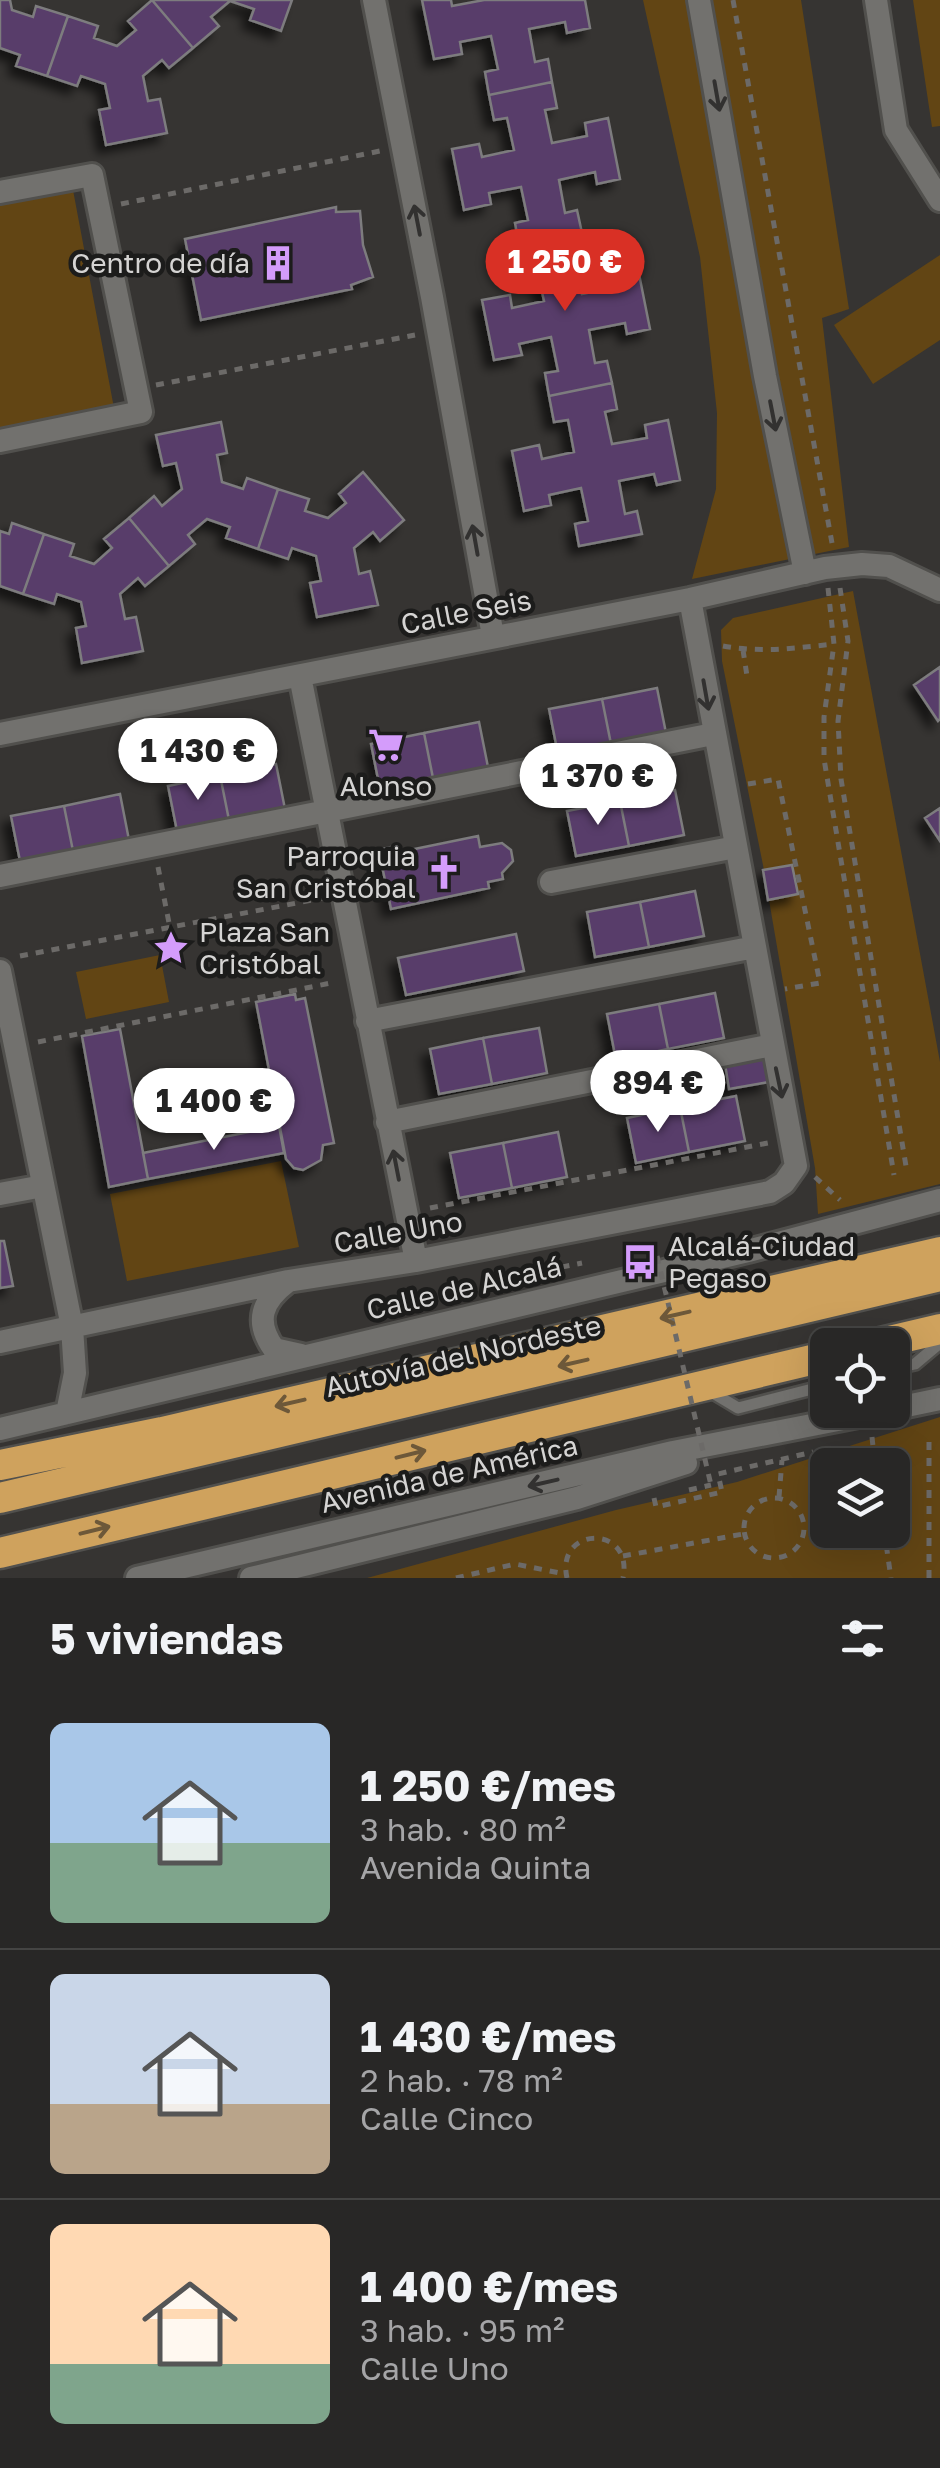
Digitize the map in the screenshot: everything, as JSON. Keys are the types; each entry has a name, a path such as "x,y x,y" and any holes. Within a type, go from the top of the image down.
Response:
{"highway":[{"path":"0,1465 162,1432 940,1252"},
{"name":"Autovía del Nordeste","path":"0,1498 940,1276"},
{"path":"910,1336 940,1329"},
{"path":"0,1553 810,1360"}],"street":[{"path":"374,0 493,636"},
{"path":"699,0 765,376 805,573"},
{"path":"876,0 896,130 940,200"},
{"path":"0,192 92,175 141,412 0,441"},
{"name":"Calle Seis","path":"0,734 690,599 836,566 889,566 940,590"},
{"path":"690,599 772,1045 791,1138 803,1169"},
{"path":"300,676 416,1261"},
{"path":"0,876 714,734"},
{"path":"551,882 736,847"},
{"path":"367,1020 754,947"},
{"path":"5,974 16,1046 11,1085 43,1186 72,1327 75,1373 67,1414"},
{"path":"388,1122 772,1045"},
{"name":"Calle Uno","path":"0,1342 288,1281 416,1261 770,1192 803,1169"},
{"path":"0,1194 43,1186"},
{"name":"Calle de Alcalá","path":"0,1429 748,1251 940,1200"},
{"path":"288,1281 272,1294 263,1315 262,1332 274,1348 304,1356"},
{"name":"Avenida de América","path":"910,1406 940,1400"},
{"name":"Avenida de América","path":"138,1578 673,1452 810,1427"},
{"name":"Avenida de América","path":"251,1578 577,1498 775,1434"},
{"path":"217,1578 250,1552"},
{"path":"333,1578 350,1555"}],"lane":[{"path":"910,1365 940,1343"},
{"path":"700,1386 738,1408 810,1390"}],"path":[{"path":"733,0 834,554"},
{"path":"99,209 402,146"},
{"path":"136,389 438,331"},
{"path":"839,582 848,641 838,721 841,779 906,1172"},
{"path":"722,646 776,650 834,644"},
{"path":"742,649 748,676"},
{"path":"724,789 778,779 820,982 763,993"},
{"path":"154,846 170,928"},
{"path":"5,974 170,928 300,903"},
{"path":"16,1046 347,980"},
{"path":"406,1213 791,1138"},
{"path":"803,1169 841,1202"},
{"path":"656,1256 710,1485 673,1494"},
{"path":"556,1263 557,1268 582,1263"},
{"path":"872,1436 873,1448"},
{"path":"929,1442 929,1578"},
{"path":"654,1498 656,1507 722,1492 718,1474 810,1452"},
{"path":"779,1498 782,1460"},
{"path":"769,1498 779,1498 788,1501 802,1517 802,1536 790,1553 772,1558 754,1550 744,1534 744,1524 752,1507 769,1498"},
{"path":"623,1556 744,1534"},
{"path":"456,1578 515,1564 566,1576 565,1564 573,1547 590,1538 610,1542 623,1556 623,1578"},
{"path":"887,1548 891,1578"}],"shaded area":[{"path":"643,0 801,0 849,309 822,318 849,547 692,579 716,489 717,413 700,257"},
{"path":"913,0 940,0 940,126 932,127"},
{"path":"73,190 114,408 0,430 0,204"},
{"path":"940,255 940,340 873,384 834,325"},
{"path":"853,591 940,1062 940,1184 818,1214 815,1168 763,865 722,661 721,630 733,618"},
{"path":"160,955 169,1002 86,1019 76,972"},
{"path":"281,1161 299,1247 127,1281 110,1194"},
{"path":"940,1417 940,1578 367,1578 616,1510 737,1482 810,1459 810,1548 910,1548 910,1448 843,1448"}],"building":[{"path":"0,0 10,0 12,10 33,17 36,6 68,16 47,76 16,66 20,55 0,48"},
{"path":"152,0 193,48 169,68 162,60 143,76 148,101 160,99 167,133 106,145 99,110 110,108 105,84 81,76 77,86 47,76 68,16 98,26 94,38 117,46 136,30 128,21"},
{"path":"152,0 292,0 281,31 250,20 254,9 230,1 211,17 219,26 193,48"},
{"path":"422,0 451,0 452,6 484,0 585,0 590,28 567,33 565,22 529,29 535,62 548,59 552,82 489,95 485,72 498,69 491,36 460,42 462,54 434,59"},
{"path":"552,82 557,108 545,110 552,143 587,136 585,123 608,118 620,179 597,184 595,172 559,180 565,213 577,210 582,233 519,245 515,223 528,220 521,187 489,193 491,204 464,210 452,149 479,144 482,157 514,150 507,118 494,120 489,95"},
{"name":"Centro de día","path":"336,207 336,212 360,211 363,245 373,277 351,285 352,289 201,320 185,239"},
{"path":"582,233 587,259 575,261 582,294 617,287 615,274 638,269 650,329 627,334 625,323 589,330 595,363 607,361 612,383 549,396 545,373 558,371 551,337 519,344 522,355 494,360 482,300 510,295 512,308 544,301 537,269 524,271 519,245"},
{"path":"612,383 617,409 605,412 612,444 647,438 645,425 668,420 680,480 657,485 654,474 619,481 625,514 637,511 642,534 579,546 575,524 588,521 581,488 549,495 551,505 524,511 512,451 539,445 542,459 574,452 568,420 554,422 549,396"},
{"path":"221,422 227,453 217,455 222,482 243,489 247,478 278,489 258,549 226,538 230,527 207,519 188,535 195,544 169,566 129,518 154,496 162,506 182,489 176,463 163,466 156,435"},
{"path":"363,472 404,520 380,541 373,532 354,548 359,574 370,571 378,605 317,617 310,583 321,581 316,556 292,548 288,559 258,549 278,489 309,499 305,511 328,518 346,503 339,494"},
{"path":"129,518 169,566 145,586 138,578 120,594 125,619 136,617 143,651 82,663 76,628 86,626 81,602 57,594 54,604 23,594 44,534 74,544 70,556 94,564 112,548 104,539"},
{"path":"12,523 44,534 23,594 0,586 0,531 9,534"},
{"path":"940,667 940,719 938,721 914,685"},
{"path":"657,688 666,733 611,744 602,699"},
{"path":"602,699 611,744 558,754 549,709"},
{"path":"479,722 488,767 433,778 424,733"},
{"path":"424,733 433,778 380,789 371,744"},
{"path":"276,764 285,809 229,820 220,775"},
{"path":"220,775 229,820 177,831 168,786"},
{"path":"675,790 684,835 629,846 620,801"},
{"path":"120,794 129,840 73,851 64,806"},
{"path":"620,801 629,846 576,856 567,811"},
{"path":"64,806 73,851 20,861 11,816"},
{"path":"940,808 940,841 925,818"},
{"name":"Parroquia San Cristóbal","path":"478,836 480,847 502,843 511,850 513,861 502,873 503,879 488,882 489,888 391,909 381,861 386,860 383,849 399,845 400,852"},
{"path":"792,865 798,894 768,900 763,870"},
{"path":"695,891 704,936 649,947 640,902"},
{"path":"640,902 649,947 595,957 587,912"},
{"path":"516,934 524,971 406,995 398,958"},
{"path":"715,993 724,1038 668,1049 659,1004"},
{"path":"295,994 296,1000 305,998 334,1143 323,1145 321,1160 303,1170 294,1168 286,1159 256,1002"},
{"path":"659,1004 668,1049 616,1060 607,1014"},
{"path":"539,1028 547,1073 492,1084 483,1038"},
{"path":"120,1029 148,1179 109,1187 82,1036"},
{"path":"483,1038 492,1084 439,1094 430,1049"},
{"path":"763,1057 769,1082 729,1089 725,1064"},
{"path":"736,1096 745,1141 689,1152 680,1107"},
{"path":"680,1107 689,1152 636,1163 627,1118"},
{"path":"279,1126 284,1153 148,1179 143,1153"},
{"path":"558,1132 567,1177 512,1188 503,1143"},
{"path":"503,1143 512,1188 459,1198 450,1153"},
{"path":"0,1241 4,1241 13,1286 0,1288"}],"place":[{"name":"Centro de día","path":"278,263"},
{"name":"Alonso","path":"386,745"},
{"name":"Parroquia San Cristóbal","path":"444,872"},
{"name":"Plaza San Cristóbal","path":"171,948"},
{"name":"Alcalá-Ciudad Pegaso","path":"640,1262"}]}
